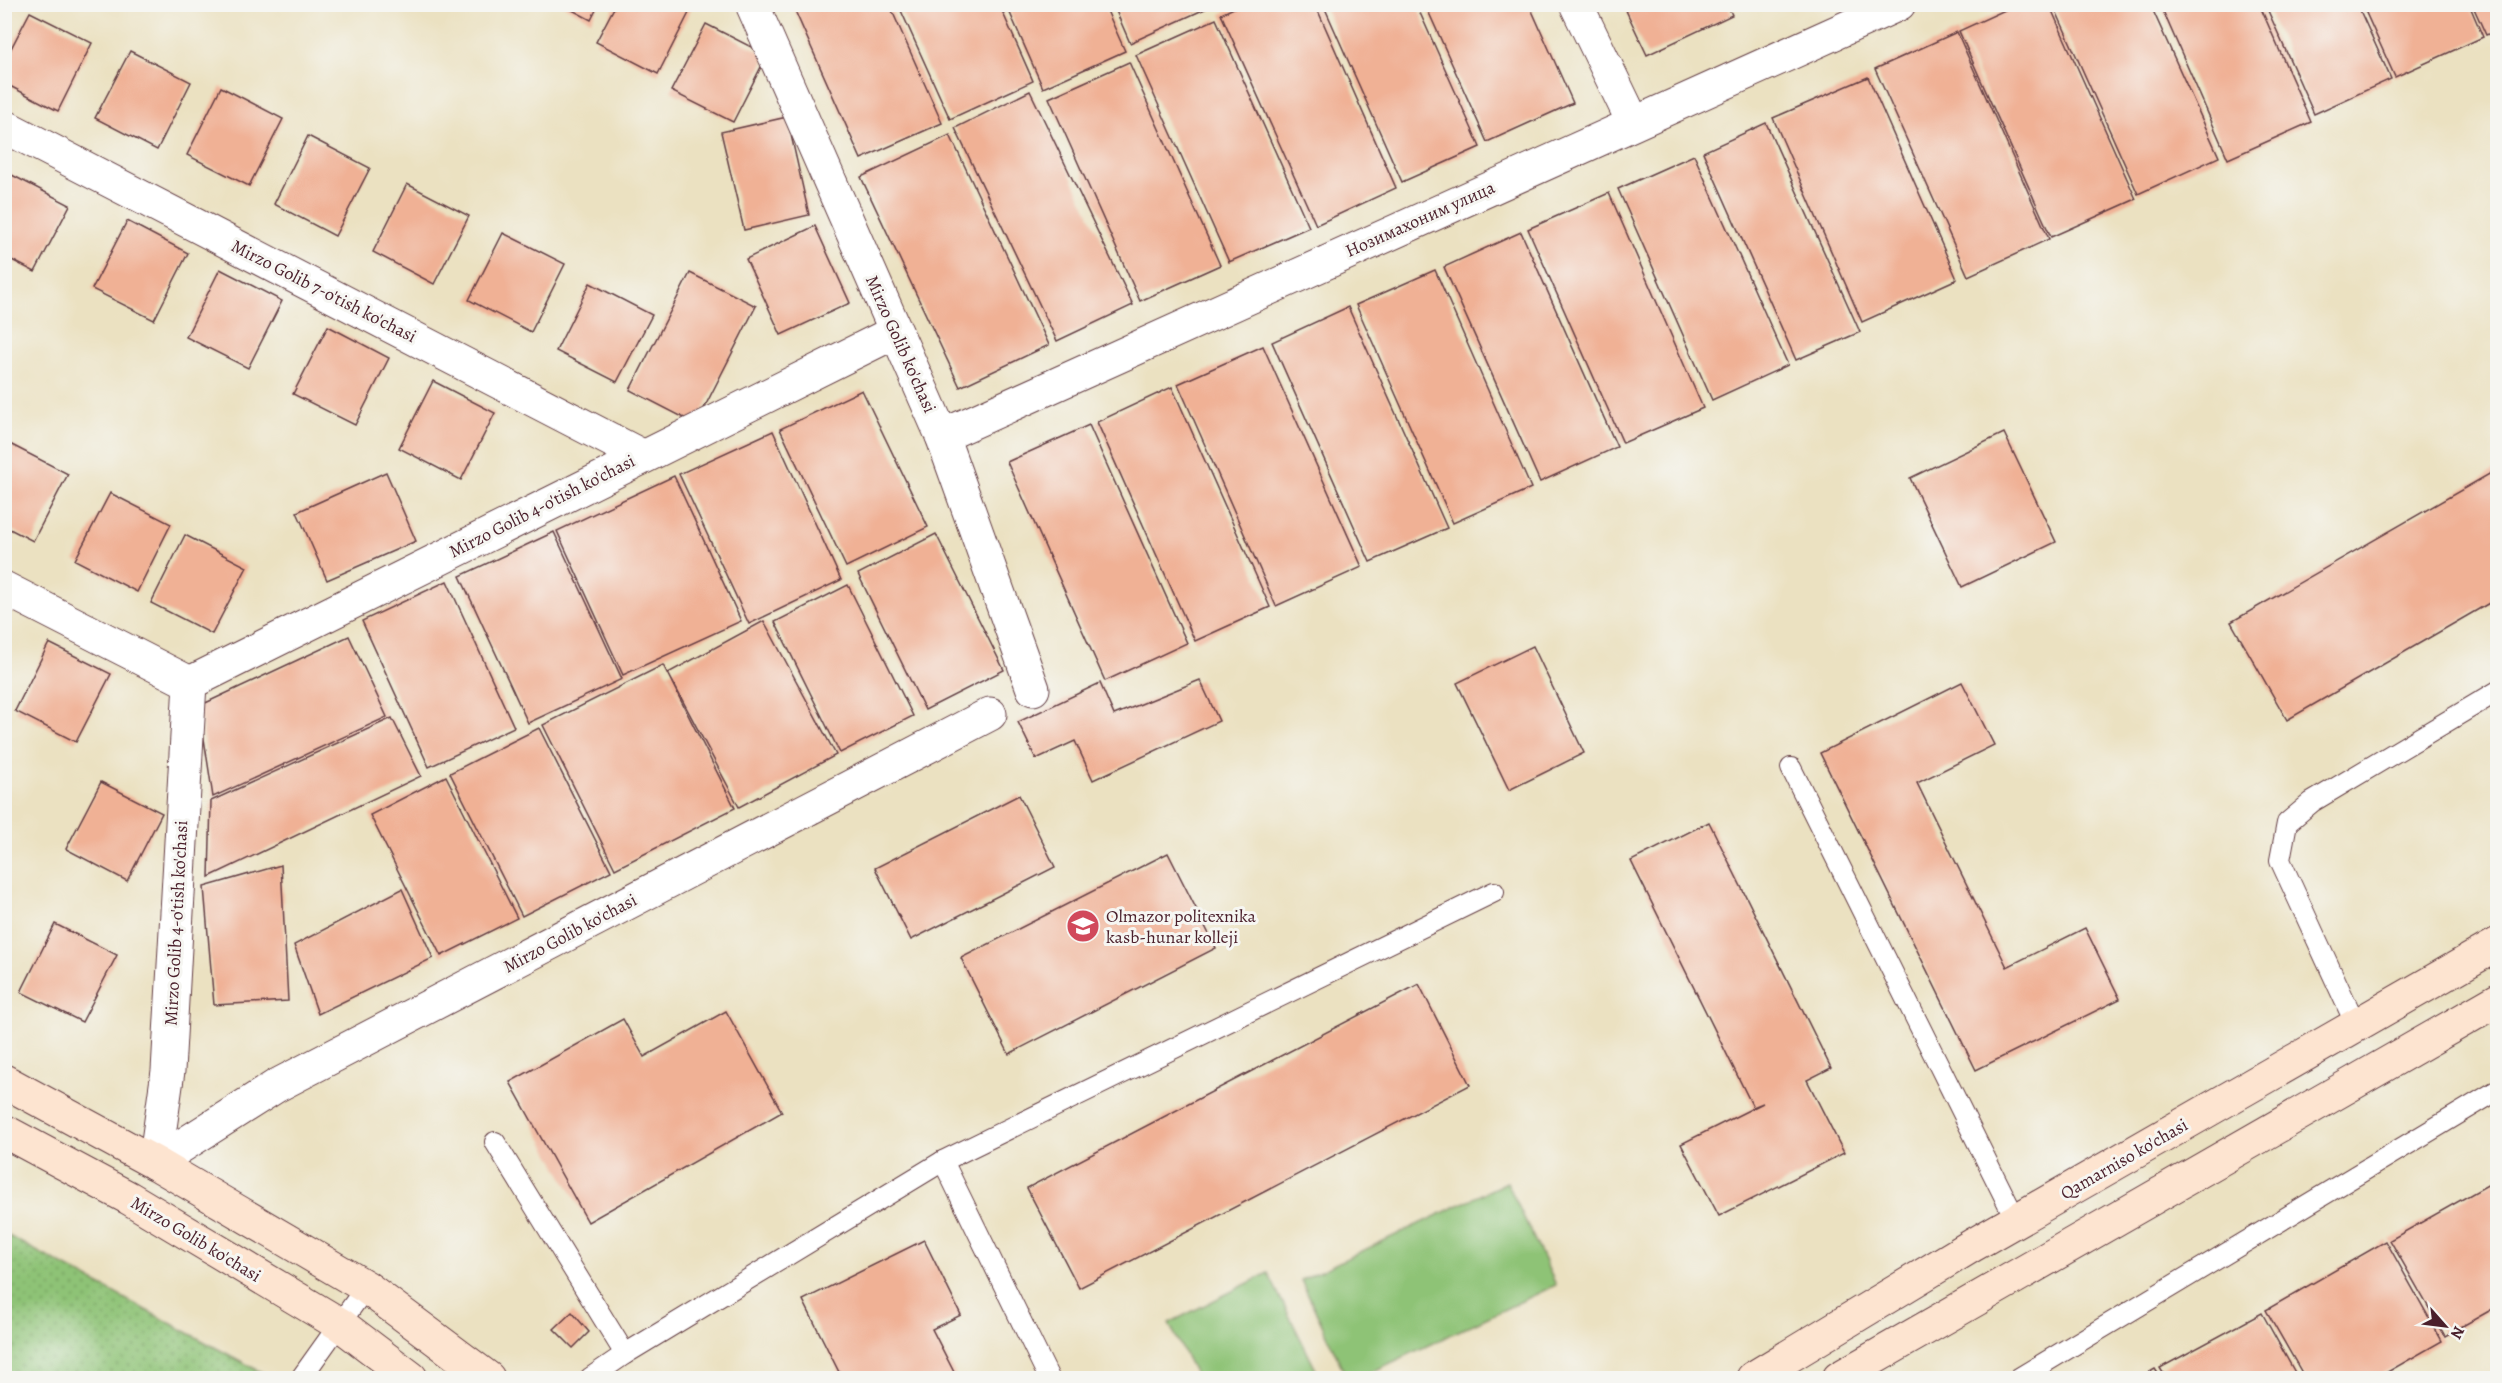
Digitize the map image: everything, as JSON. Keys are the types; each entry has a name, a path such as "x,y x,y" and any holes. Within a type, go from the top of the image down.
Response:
{"main road":[{"name":"Qamarniso ko'chasi","path":"1753,1378 2016,1220 2498,944"},
{"path":"1839,1378 2498,1000"},
{"path":"4,1081 155,1163 366,1287 488,1378"},
{"name":"Mirzo Golib ko'chasi","path":"4,1131 129,1198 341,1325 411,1378"},
{"path":"129,1198 155,1163"}],"street":[{"name":"Mirzo Golib ko'chasi","path":"752,4 942,436 1033,689"},
{"path":"1576,4 1633,123"},
{"name":"Нозимахоним улица","path":"942,436 1899,4"},
{"name":"Mirzo Golib 7-o'tish ko'chasi","path":"4,126 642,456"},
{"name":"Mirzo Golib 4-o'tish ko'chasi","path":"155,1163 168,1071 190,683 895,332"},
{"path":"4,588 190,683"},
{"name":"Mirzo Golib ko'chasi","path":"155,1163 276,1086 990,714"}],"lane":[{"path":"2356,1025 2280,860 2287,824 2312,802 2498,691"},
{"path":"1791,768 2016,1220"},
{"path":"590,1378 625,1354 943,1161 1494,892"},
{"path":"2019,1378 2498,1090"},
{"path":"495,1142 625,1354"},
{"path":"943,1161 1049,1378"},
{"path":"301,1378 366,1287"}],"green space":[{"path":"1507,1182 1556,1285 1359,1378 1347,1378 1301,1280"},
{"path":"5,1234 270,1377 5,1378"},
{"path":"1268,1273 1320,1378 1197,1378 1169,1323"}],"building":[{"path":"561,4 599,4 591,20"},
{"path":"616,4 688,4 692,7 658,74 596,42"},
{"path":"792,4 889,4 942,123 861,159"},
{"path":"898,4 999,4 1033,81 950,119"},
{"path":"1006,4 1104,4 1125,51 1043,88"},
{"path":"1113,4 1216,4 1130,43"},
{"path":"1242,4 1315,4 1396,188 1316,225 1221,14"},
{"path":"1323,4 1416,4 1480,147 1402,182"},
{"path":"1425,4 1529,4 1573,103 1487,142"},
{"path":"1623,4 1727,4 1732,15 1647,55"},
{"path":"2018,4 2049,4 2136,199 2051,237 1959,31"},
{"path":"2053,4 2150,4 2219,157 2138,194"},
{"path":"2160,4 2259,4 2311,122 2228,159"},
{"path":"2265,4 2357,4 2391,79 2314,114"},
{"path":"2362,4 2469,4 2483,37 2395,77"},
{"path":"2472,4 2498,4 2498,30 2486,35"},
{"path":"30,12 92,43 58,111 4,83 4,62"},
{"path":"1216,19 1309,227 1229,262 1136,55"},
{"path":"706,24 767,55 733,122 671,91"},
{"path":"1957,32 2049,239 1968,276 1875,69"},
{"path":"130,51 191,82 157,150 95,118"},
{"path":"1129,62 1220,265 1140,301 1049,98"},
{"path":"1868,77 1957,279 1862,322 1773,118"},
{"path":"221,87 283,119 249,186 187,155"},
{"path":"1030,91 1133,305 1057,341 955,128"},
{"path":"787,117 809,215 744,230 721,132"},
{"path":"1766,123 1860,332 1796,360 1703,152"},
{"path":"950,135 1049,345 960,387 861,177"},
{"path":"308,136 370,168 335,236 274,204"},
{"path":"1694,155 1788,365 1712,400 1618,189"},
{"path":"8,173 70,205 35,272 4,256 4,180"},
{"path":"407,184 469,216 434,284 373,252"},
{"path":"1609,193 1703,408 1623,443 1528,229"},
{"path":"127,221 188,253 154,320 92,289"},
{"path":"815,226 850,303 781,335 746,259"},
{"path":"1521,232 1617,447 1540,482 1444,267"},
{"path":"503,233 565,264 531,332 469,300"},
{"path":"220,269 282,301 248,368 186,337"},
{"path":"1435,270 1531,488 1453,523 1356,305"},
{"path":"690,273 756,306 696,424 630,390"},
{"path":"590,283 652,315 617,382 556,351"},
{"path":"1348,307 1447,528 1370,562 1272,342"},
{"path":"328,326 389,358 355,425 293,394"},
{"path":"1263,346 1362,567 1276,606 1178,384"},
{"path":"433,381 495,413 461,480 399,448"},
{"path":"1172,387 1270,607 1195,641 1097,422"},
{"path":"862,390 928,527 846,567 780,429"},
{"path":"1089,425 1187,643 1105,681 1007,462"},
{"path":"773,431 841,580 749,624 679,474"},
{"path":"2004,433 2056,542 1962,587 1910,478"},
{"path":"6,442 68,474 33,541 4,526"},
{"path":"2498,469 2498,598 2287,720 2231,622"},
{"path":"386,472 416,541 327,580 297,512"},
{"path":"674,476 741,621 623,675 557,531"},
{"path":"110,493 171,524 137,592 75,560"},
{"path":"554,532 622,679 528,723 460,576"},
{"path":"936,534 1004,670 925,710 858,574"},
{"path":"185,535 247,567 212,634 151,603"},
{"path":"447,581 514,727 429,767 362,621"},
{"path":"848,585 913,716 840,753 775,622"},
{"path":"764,621 836,755 739,807 668,673"},
{"path":"349,636 387,717 213,797 199,706"},
{"path":"49,643 111,674 76,742 15,711"},
{"path":"1533,646 1584,753 1509,790 1457,683"},
{"path":"663,665 735,808 615,869 543,725"},
{"path":"1200,680 1219,721 1093,780 1075,741 1036,759 1018,722 1100,683 1114,715"},
{"path":"1962,682 1994,745 1917,783 2007,967 2085,928 2120,999 1976,1070 1820,753"},
{"path":"392,718 421,776 209,877 211,801"},
{"path":"539,728 611,871 522,916 450,773"},
{"path":"446,776 517,918 441,956 370,815"},
{"path":"101,782 162,813 127,881 66,849"},
{"path":"1019,795 1055,867 911,940 875,868"},
{"path":"1709,822 1831,1068 1807,1080 1844,1153 1719,1216 1681,1144 1763,1103 1753,1107 1631,861"},
{"path":"1168,853 1216,948 1009,1054 961,958"},
{"path":"281,865 288,1001 214,1005 204,887"},
{"path":"402,889 433,958 318,1014 294,945"},
{"path":"55,924 117,955 82,1022 21,992"},
{"path":"1419,984 1470,1085 1079,1288 1027,1188"},
{"path":"726,1011 782,1112 588,1222 510,1082 623,1019 644,1057"},
{"path":"2498,1179 2498,1306 2445,1336 2390,1240"},
{"path":"924,1240 961,1315 932,1329 957,1378 856,1378 853,1373 842,1378 803,1300"},
{"path":"2386,1241 2442,1341 2377,1378 2305,1378 2266,1310"},
{"path":"572,1312 589,1332 573,1348 554,1329"},
{"path":"2262,1313 2298,1378 2166,1378 2160,1368"},
{"path":"2155,1369 2161,1378 2139,1378"}],"place":[{"name":"Оlmazor politexnika kasb-hunar kolleji","path":"1083,926"}]}
